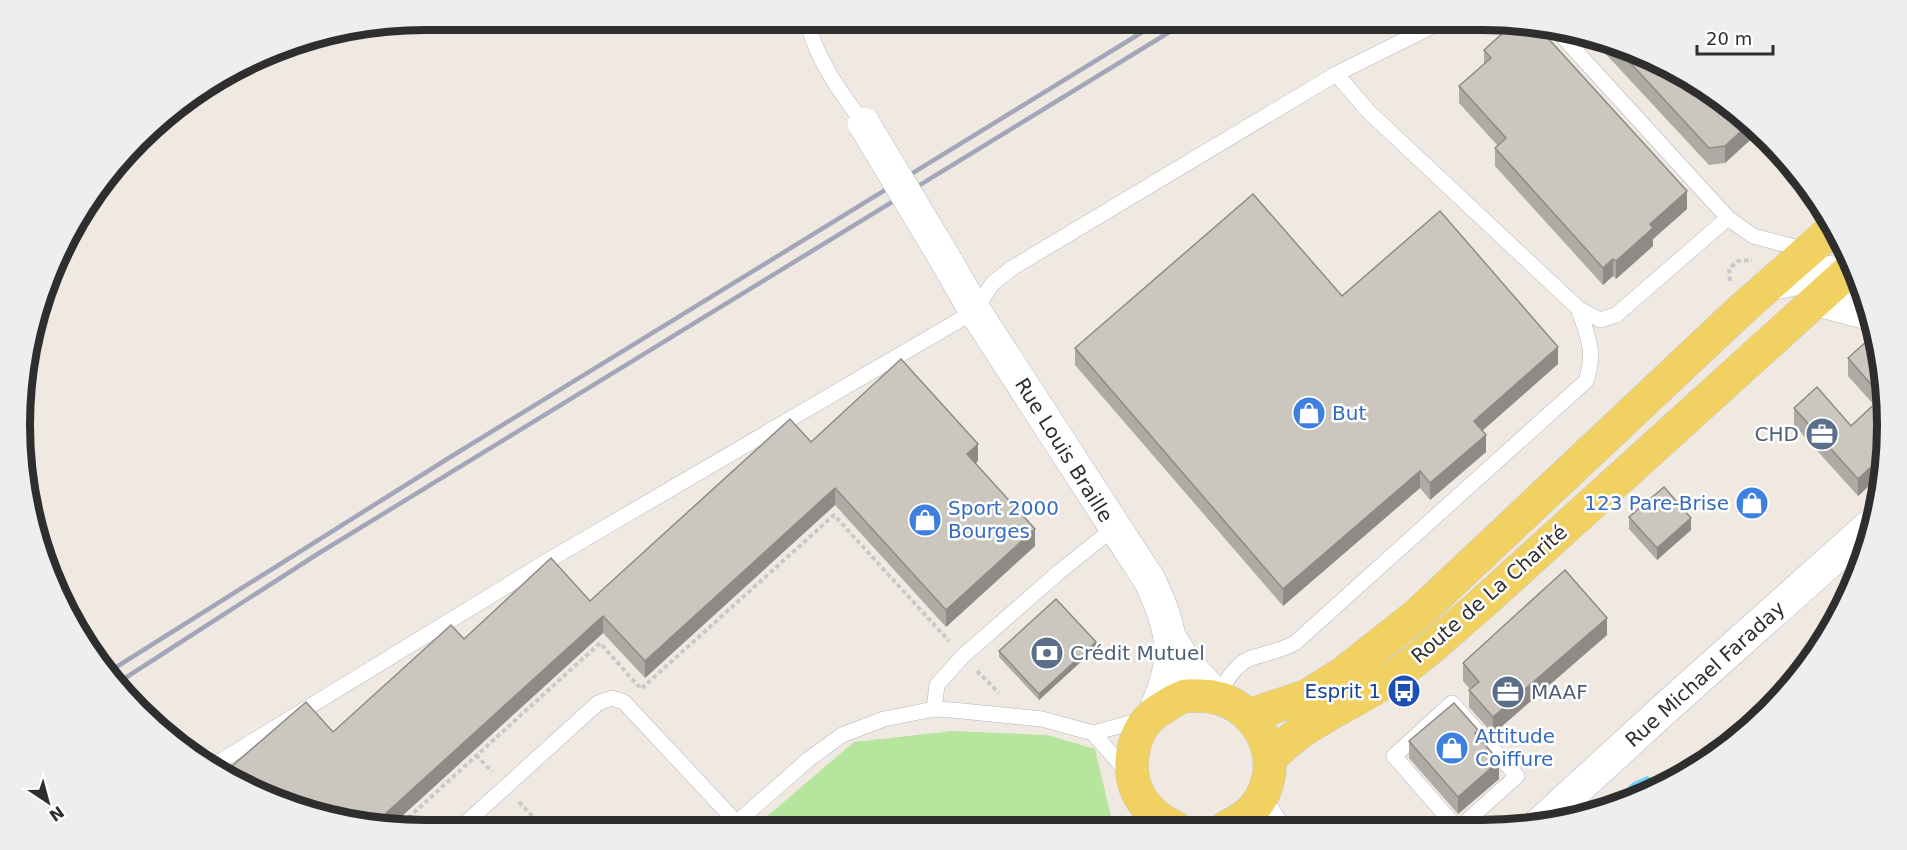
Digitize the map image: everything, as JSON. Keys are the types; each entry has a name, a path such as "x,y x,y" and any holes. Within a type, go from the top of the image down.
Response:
{"main road":[{"name":"Route de La Charité","path":"1836,249 1837,269"},
{"name":"Route de La Charité","path":"1250,715 1287,704 1342,675 1418,614 1768,285 1837,269"},
{"name":"Route de La Charité","path":"1270,759 1288,739 1389,680 1486,599 1837,269"},
{"path":"1162,820 1136,803 1132,754 1139,731 1152,715 1184,696 1217,696 1235,703 1250,715 1264,735 1270,759 1266,815 1241,820"}],"street":[{"name":"Rue Louis Braille","path":"864,124 975,310 1150,581 1163,609 1173,642 1187,665 1217,696"},
{"path":"1837,269 1854,292"},
{"name":"Rue Michael Faraday","path":"1550,814 1676,698 1862,532"},
{"name":"Rue Louis Braille","path":"1152,715 1163,693 1173,642"}],"lane":[{"path":"809,30 811,38 839,92 864,124"},
{"path":"219,762 549,560 975,310 993,283 1012,268 1336,74 1425,30"},
{"path":"1565,39 1728,218 1753,236 1837,269"},
{"path":"1336,74 1369,112 1578,308 1600,320 1616,315 1728,218"},
{"path":"1217,696 1234,670 1250,659 1266,656 1295,643 1586,381 1592,362 1589,341 1578,308"},
{"path":"934,709 937,685 963,656 1059,572 1114,528"},
{"path":"469,820 598,703 612,698 624,702 727,820"},
{"path":"1452,820 1394,756 1452,703 1517,776 1466,820"},
{"path":"739,820 809,759 843,735 884,719 934,709 1042,719 1093,733 1152,715"},
{"path":"1093,733 1136,803"}],"path":[{"path":"407,819 600,643 641,689 834,516 999,693 995,714"}],"green space":[{"path":"953,731 1047,735 1095,749 1112,820 763,820 854,742"}],"water":[{"path":"1647,776 1655,780 1621,795 1632,783"}],"building":[{"path":"1505,31 1545,35 1687,191 1650,224 1653,228 1616,261 1613,259 1603,268 1495,148 1506,138 1459,86 1491,58 1484,50"},
{"path":"1625,57 1680,83 1743,129 1725,146 1709,148"},
{"name":"But","path":"1253,194 1342,296 1440,211 1558,347 1474,421 1486,435 1430,483 1420,471 1283,589 1075,348"},
{"path":"1867,340 1875,389 1848,358"},
{"path":"901,359 978,444 967,454 1035,529 946,610 835,488 645,661 603,616 381,818 323,807 298,799 229,768 306,702 333,732 451,625 464,639 551,558 590,601 790,419 811,442"},
{"path":"1817,387 1851,426 1876,402 1875,463 1858,479 1794,408"},
{"path":"1664,487 1691,518 1657,548 1629,517"},
{"path":"1565,570 1607,618 1493,717 1469,690 1479,682 1463,663"},
{"name":"Crédit Mutuel","path":"1056,599 1096,642 1039,694 999,651"},
{"path":"1454,703 1478,730 1475,733 1499,761 1458,797 1409,741"}],"railway":[{"path":"115,668 452,456 1146,30"},
{"path":"123,679 316,555 1173,30"}],"place":[{"name":"But","path":"1309,413"},
{"name":"CHD","path":"1822,434"},
{"name":"123 Pare-Brise","path":"1752,503"},
{"name":"Sport 2000 Bourges","path":"925,520"},
{"name":"Crédit Mutuel","path":"1047,653"},
{"name":"Esprit 1","path":"1404,691"},
{"name":"MAAF","path":"1508,692"},
{"name":"Attitude Coiffure","path":"1452,748"}]}
